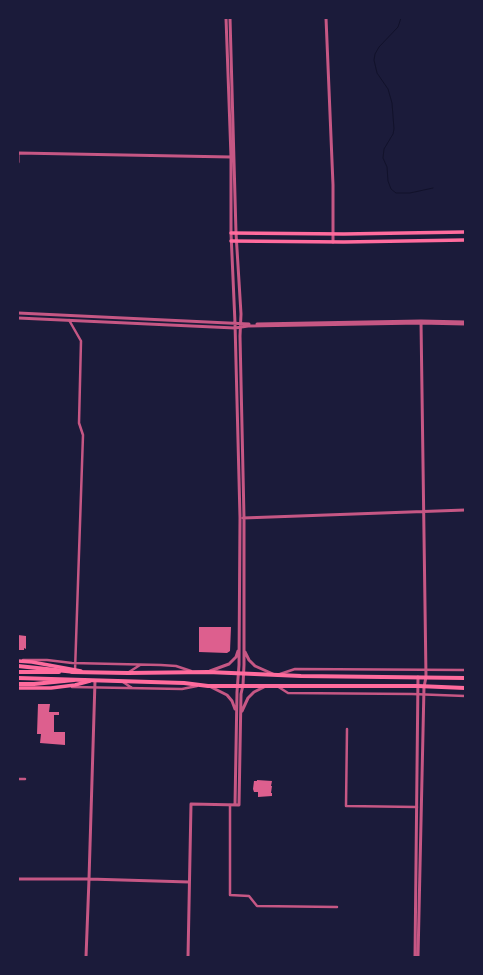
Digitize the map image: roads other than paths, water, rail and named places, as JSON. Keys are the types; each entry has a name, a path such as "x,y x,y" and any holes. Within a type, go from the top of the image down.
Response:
{"main road":[{"path":"231,233 333,234 465,232"},
{"path":"231,241 333,242 465,240"},
{"path":"18,663 32,662 75,671"},
{"path":"18,663 30,666 90,672 208,672 301,676 465,678"},
{"path":"18,672 75,671"},
{"path":"18,678 184,682 208,686 418,686 465,688"},
{"path":"18,684 74,680"},
{"path":"18,688 52,688 94,681"}],"street":[{"path":"188,957 191,804 240,805 240,717 244,674 241,314 236,241 226,18"},
{"path":"230,18 233,157 231,241 242,518 235,805"},
{"path":"326,18 333,184 333,242"},
{"path":"18,162 18,153 233,157"},
{"path":"18,313 235,323 240,325 421,322 465,323"},
{"path":"18,318 235,328 240,325"},
{"path":"69,320 80,341 79,423 83,435 75,671"},
{"path":"418,957 424,687 426,677 421,322"},
{"path":"242,518 465,510"},
{"path":"244,643 246,656 249,660 258,668 274,674"},
{"path":"208,672 225,666 233,661 238,652 239,646"},
{"path":"18,663 29,660 47,660 75,663 141,664 176,666 193,672"},
{"path":"128,673 141,664"},
{"path":"280,674 295,669 465,670"},
{"path":"415,957 418,677"},
{"path":"86,957 90,879 94,681"},
{"path":"122,681 133,688"},
{"path":"66,686 182,690 199,685"},
{"path":"240,717 248,698 258,690 268,685"},
{"path":"275,685 288,693 465,696"},
{"path":"208,686 227,694 234,705 236,715"},
{"path":"347,728 346,806 416,808"},
{"path":"18,779 25,779"},
{"path":"230,805 230,895 249,896 257,906 338,907"},
{"path":"18,879 90,879 189,882"}],"waterway":[{"path":"401,18 398,27 379,47 375,54 374,60 377,73 388,89 392,103 394,129 393,134 384,149 383,158 387,167 388,181 391,189 396,193 410,193 433,188"}]}
